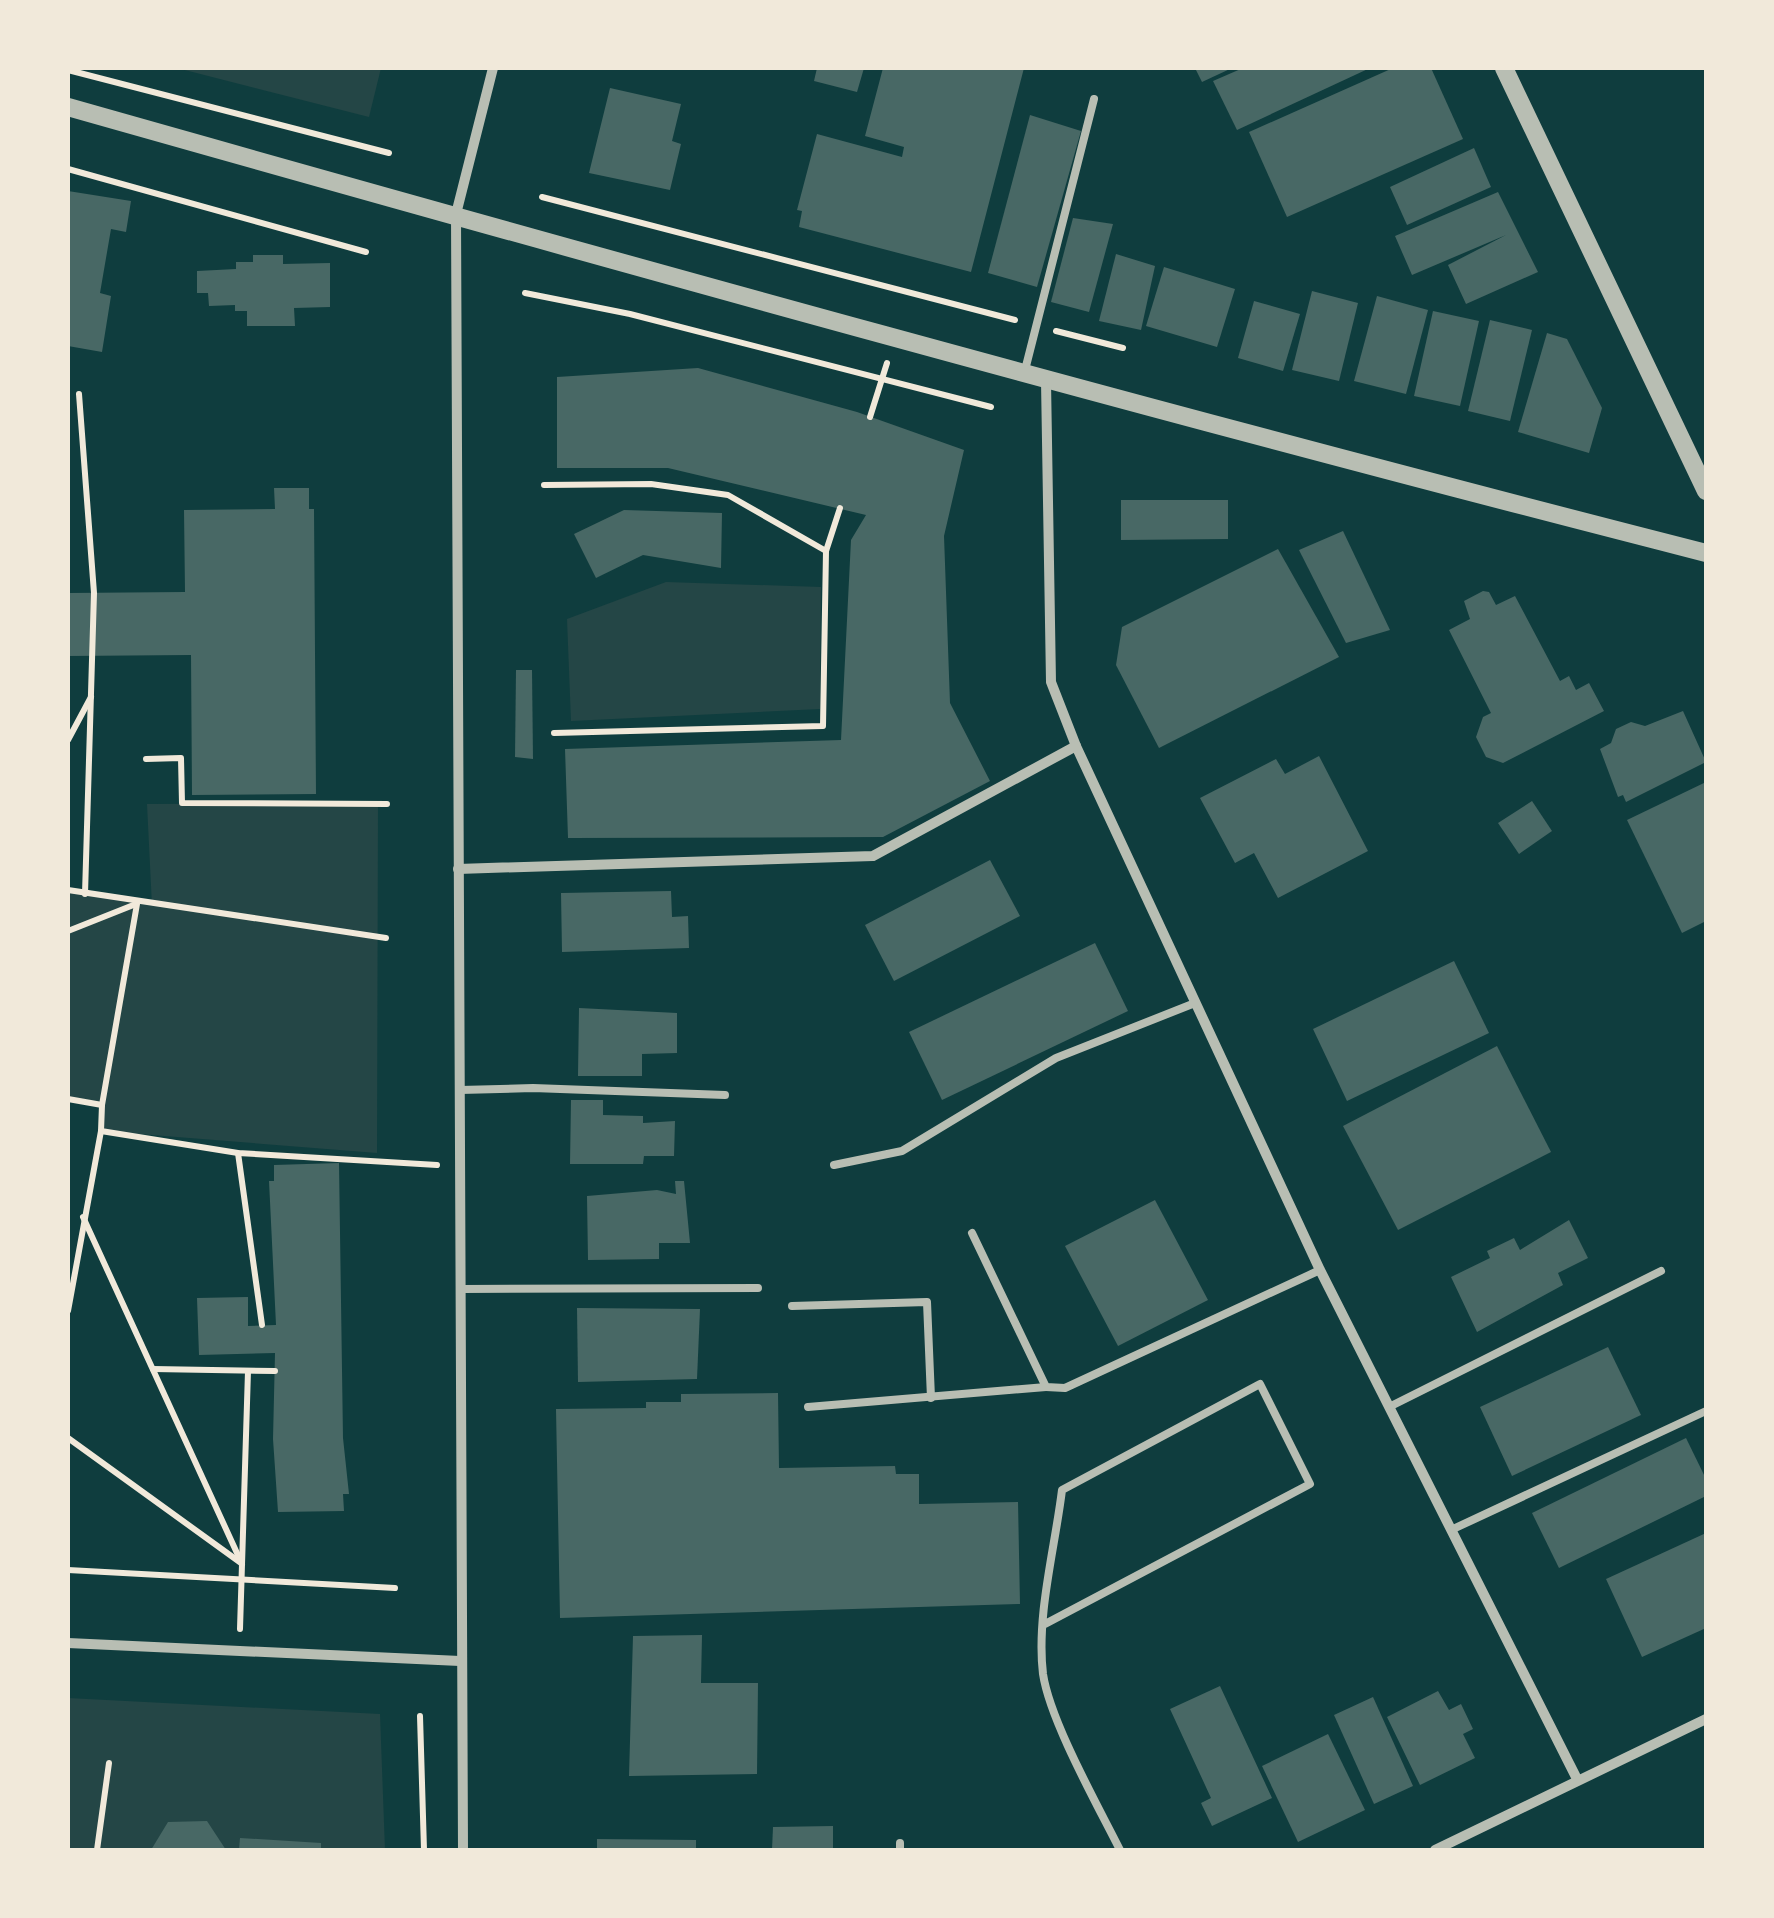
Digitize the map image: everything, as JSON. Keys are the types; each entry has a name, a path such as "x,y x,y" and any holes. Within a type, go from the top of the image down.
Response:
{"street":[{"path":"464,1850 460,1661 462,1166 456,214 493,68"},
{"path":"1504,68 1706,491"},
{"path":"68,107 1046,381 1371,469 1706,553"},
{"path":"1046,381 1051,682 1076,746 1320,1270 1577,1779"},
{"path":"458,870 873,856 1076,746"},
{"path":"68,1643 460,1661"},
{"path":"1435,1850 1706,1719"}],"lane":[{"path":"1024,374 1094,100"},
{"path":"834,1165 902,1150 1056,1058 1196,1002"},
{"path":"460,1090 533,1088 725,1094"},
{"path":"972,1233 1046,1388"},
{"path":"808,1406 1065,1388 1320,1270"},
{"path":"1389,1407 1661,1271"},
{"path":"462,1288 758,1288"},
{"path":"792,1306 927,1302 931,1398"},
{"path":"1045,1624 1310,1484 1260,1384 1062,1490 1045,1624 1043,1676 1077,1766 1120,1850"},
{"path":"1451,1530 1706,1411"}],"path":[{"path":"68,70 388,154"},
{"path":"68,169 366,252"},
{"path":"542,197 1123,348"},
{"path":"525,293 630,314 992,408"},
{"path":"870,417 895,338"},
{"path":"79,394 94,593 84,894"},
{"path":"544,485 650,484 728,496 826,551"},
{"path":"554,733 823,726 826,551 840,508"},
{"path":"68,740 91,696"},
{"path":"146,759 181,758 182,803 387,804"},
{"path":"68,890 137,904 386,938"},
{"path":"68,931 137,904"},
{"path":"68,1311 137,904"},
{"path":"68,1099 102,1106"},
{"path":"101,1131 238,1153 462,1166"},
{"path":"238,1153 262,1326"},
{"path":"83,1217 242,1564"},
{"path":"153,1369 275,1372"},
{"path":"239,1651 248,1371"},
{"path":"68,1438 242,1564"},
{"path":"68,1570 395,1588"},
{"path":"420,1716 424,1850"},
{"path":"97,1850 109,1762"}],"shaded area":[{"path":"177,68 381,68 369,117"},
{"path":"666,582 821,587 820,709 571,721 567,619"},
{"path":"378,803 377,1153 101,1131 102,1106 68,1099 68,890 152,906 147,804"},
{"path":"68,1698 380,1714 385,1850 68,1850"}],"building":[{"path":"817,68 864,68 857,92 814,81"},
{"path":"883,68 1024,68 971,272 799,227 802,211 797,210 817,134 902,157 904,147 865,136"},
{"path":"1195,68 1232,68 1202,82"},
{"path":"1243,68 1370,68 1237,130 1213,81"},
{"path":"1393,68 1431,68 1463,139 1287,217 1249,132"},
{"path":"610,88 681,104 672,141 681,144 670,190 589,173"},
{"path":"1030,115 1081,131 1037,287 988,273"},
{"path":"1474,148 1491,187 1407,225 1390,187"},
{"path":"68,191 131,201 126,232 111,229 100,293 111,296 102,352 68,346"},
{"path":"1498,192 1538,272 1466,304 1448,265 1506,235 1412,275 1395,236"},
{"path":"1073,218 1113,224 1089,312 1051,302"},
{"path":"1116,254 1155,266 1141,330 1099,321"},
{"path":"253,255 283,255 283,264 330,263 330,307 294,308 295,326 247,326 247,311 235,311 235,305 209,306 208,293 197,293 197,271 236,269 236,262 253,262"},
{"path":"1164,267 1235,289 1217,347 1146,326"},
{"path":"1312,291 1358,303 1339,381 1292,370"},
{"path":"1377,296 1428,310 1406,394 1354,381"},
{"path":"1254,301 1300,314 1283,371 1238,358"},
{"path":"1433,311 1479,321 1460,406 1414,396"},
{"path":"1490,320 1532,330 1510,421 1468,411"},
{"path":"1547,333 1567,339 1602,408 1589,453 1518,432"},
{"path":"698,368 857,412 964,450 944,536 950,703 990,781 883,837 568,838 565,749 841,740 851,540 866,515 668,468 557,468 557,377"},
{"path":"274,488 309,488 309,509 314,509 316,794 192,795 191,655 68,656 68,593 185,592 184,510 275,509"},
{"path":"1121,500 1228,500 1228,539 1121,540"},
{"path":"624,510 722,513 721,568 643,555 596,578 574,534"},
{"path":"1343,531 1390,630 1346,643 1299,550"},
{"path":"1278,549 1339,657 1159,748 1116,665 1122,627"},
{"path":"1489,592 1496,605 1515,596 1560,681 1569,676 1576,690 1589,683 1604,711 1503,763 1486,757 1476,737 1483,717 1491,713 1449,630 1470,619 1464,601"},
{"path":"516,670 532,670 533,759 515,757"},
{"path":"1683,711 1706,762 1626,802 1623,795 1618,797 1600,749 1611,743 1616,729 1631,722 1645,726"},
{"path":"1319,756 1368,851 1278,898 1254,853 1235,863 1200,798 1276,759 1285,774"},
{"path":"1706,782 1706,921 1682,933 1627,820"},
{"path":"1532,801 1552,831 1519,854 1498,823"},
{"path":"990,860 1020,916 894,981 865,925"},
{"path":"671,891 672,917 688,916 689,948 562,952 561,893"},
{"path":"1095,943 1128,1011 942,1100 909,1032"},
{"path":"1454,961 1489,1033 1347,1101 1313,1029"},
{"path":"579,1008 677,1013 677,1053 642,1054 642,1076 578,1076"},
{"path":"1497,1046 1551,1152 1398,1230 1343,1126"},
{"path":"571,1100 603,1100 603,1115 643,1116 643,1123 675,1121 674,1156 644,1156 643,1164 570,1164"},
{"path":"339,1163 343,1438 349,1494 343,1494 344,1511 278,1512 273,1439 275,1353 199,1355 197,1298 248,1297 248,1326 276,1325 269,1181 274,1181 274,1165"},
{"path":"675,1181 684,1181 690,1243 659,1243 659,1259 588,1260 587,1196 657,1190 676,1194"},
{"path":"1155,1200 1208,1300 1118,1346 1065,1246"},
{"path":"1569,1220 1588,1258 1558,1273 1563,1285 1477,1332 1451,1277 1490,1258 1487,1251 1514,1238 1520,1250"},
{"path":"577,1308 700,1309 697,1379 578,1382"},
{"path":"1608,1347 1641,1415 1512,1476 1480,1407"},
{"path":"778,1393 779,1468 895,1466 896,1474 919,1474 919,1504 1018,1502 1020,1604 560,1618 556,1409 646,1408 646,1402 681,1402 681,1394"},
{"path":"1686,1438 1706,1479 1706,1496 1559,1568 1532,1513"},
{"path":"1706,1533 1706,1628 1642,1657 1606,1579"},
{"path":"702,1635 701,1683 758,1683 757,1774 629,1776 633,1636"},
{"path":"1220,1686 1272,1798 1212,1826 1201,1803 1211,1798 1170,1709"},
{"path":"1438,1691 1449,1710 1461,1704 1473,1729 1463,1734 1475,1758 1420,1785 1387,1717"},
{"path":"1373,1697 1413,1786 1374,1804 1334,1715"},
{"path":"1328,1734 1365,1810 1298,1842 1262,1766"},
{"path":"207,1821 226,1850 151,1850 168,1822"},
{"path":"833,1826 833,1850 772,1850 773,1827"},
{"path":"240,1838 321,1843 321,1850 239,1850"},
{"path":"597,1839 696,1840 696,1850 597,1850"}]}
